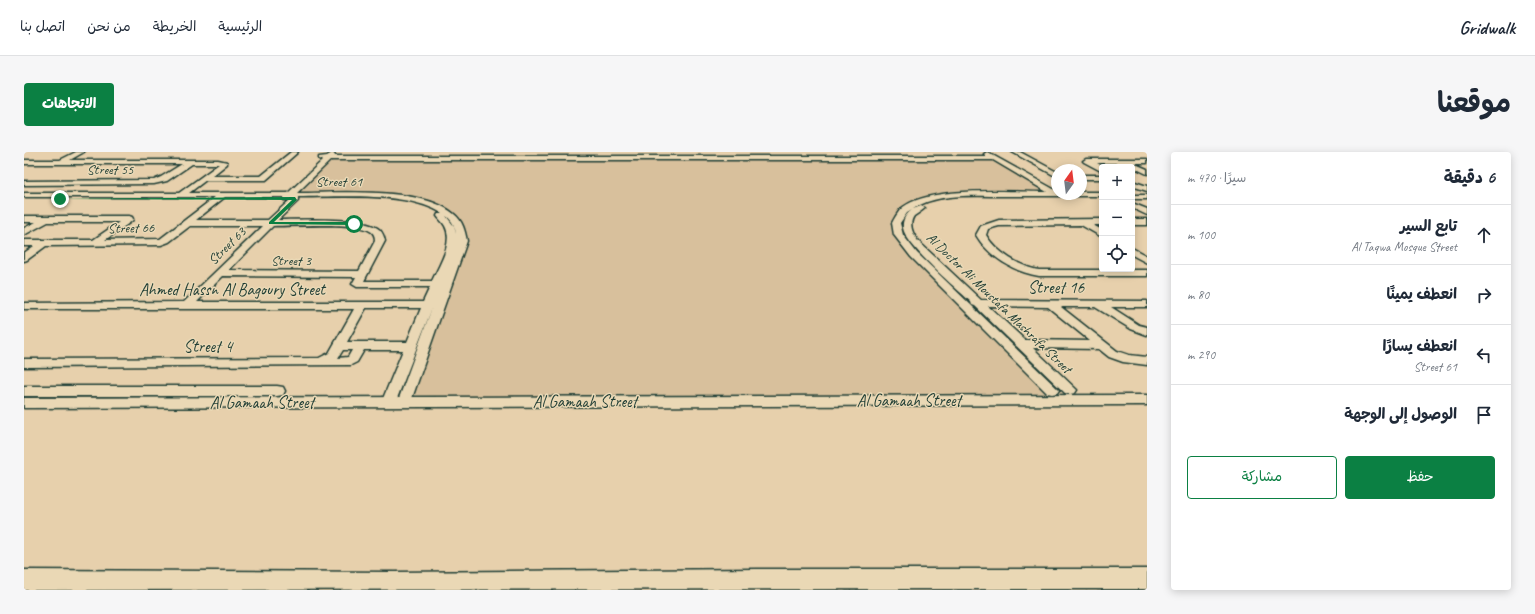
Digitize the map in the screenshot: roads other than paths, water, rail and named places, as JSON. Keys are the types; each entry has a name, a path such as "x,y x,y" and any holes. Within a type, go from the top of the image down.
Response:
{"main road":[{"name":"Al Gamaah Street","path":"838,395 1052,390 1147,390"},
{"name":"Al Gamaah Street","path":"24,391 399,396 838,395 1147,400"},
{"name":"Al Gamaah Street","path":"24,403 399,396"},
{"path":"24,580 394,586 758,579 1147,579"}],"street":[{"path":"59,162 81,152"},
{"path":"205,178 263,178 295,152"},
{"path":"1015,152 1051,172"},
{"path":"328,156 652,154 863,155"},
{"path":"153,162 165,155"},
{"path":"216,162 226,155"},
{"path":"450,155 985,155 1051,193"},
{"name":"Street 63","path":"187,306 271,223 287,197 328,156"},
{"path":"1099,167 1086,161 1147,161"},
{"path":"1122,161 1147,172"},
{"path":"24,162 224,162 225,164 177,197"},
{"name":"Street 55","path":"24,183 154,182 164,179 190,162"},
{"path":"1087,177 1099,177"},
{"path":"1135,184 1147,190"},
{"name":"Al Doctor Ali Moustafa Mashrafa Street","path":"1052,390 914,255 904,242 897,229 898,217 902,212 914,204 942,196 966,194 1099,197"},
{"name":"Al Doctor Ali Moustafa Mashrafa Street","path":"1051,194 946,200 925,206 912,214 906,225 907,230 915,243 1070,390"},
{"name":"Al Doctor Ali Moustafa Mashrafa Street","path":"1087,194 1099,194"},
{"path":"1135,194 1147,194"},
{"name":"Street 61","path":"24,196 287,197 375,199 419,206 433,212 449,225 456,247 439,305 399,396"},
{"name":"Street 61","path":"24,199 177,197"},
{"name":"Street 66","path":"24,243 161,242 166,240 221,197"},
{"path":"1135,197 1147,197"},
{"path":"1135,206 1147,212"},
{"path":"24,219 129,219 94,243"},
{"path":"24,232 47,219"},
{"path":"1099,222 1005,222 988,225 982,230 981,235 985,242 1015,266 1023,270 1039,272 1147,273"},
{"path":"1082,222 1099,232"},
{"path":"1135,222 1147,222"},
{"path":"187,223 345,223 362,225 375,230 381,237 357,284 437,284"},
{"path":"24,258 44,243"},
{"name":"Street 61","path":"399,396 411,346 437,284 456,247"},
{"path":"1135,254 1147,260"},
{"name":"Street 3","path":"220,273 362,274"},
{"name":"Street 16","path":"964,303 1147,304"},
{"path":"1051,304 1101,345 1120,357 1134,361 1147,362"},
{"path":"1098,304 1135,327 1147,331"},
{"path":"321,362 334,355 362,305"},
{"name":"Ahmed Hassn Al Bagoury Street","path":"24,306 439,305"},
{"path":"1023,344 1101,345"},
{"path":"339,346 411,346"},
{"name":"Street 4","path":"24,363 351,361 360,346"}]}
